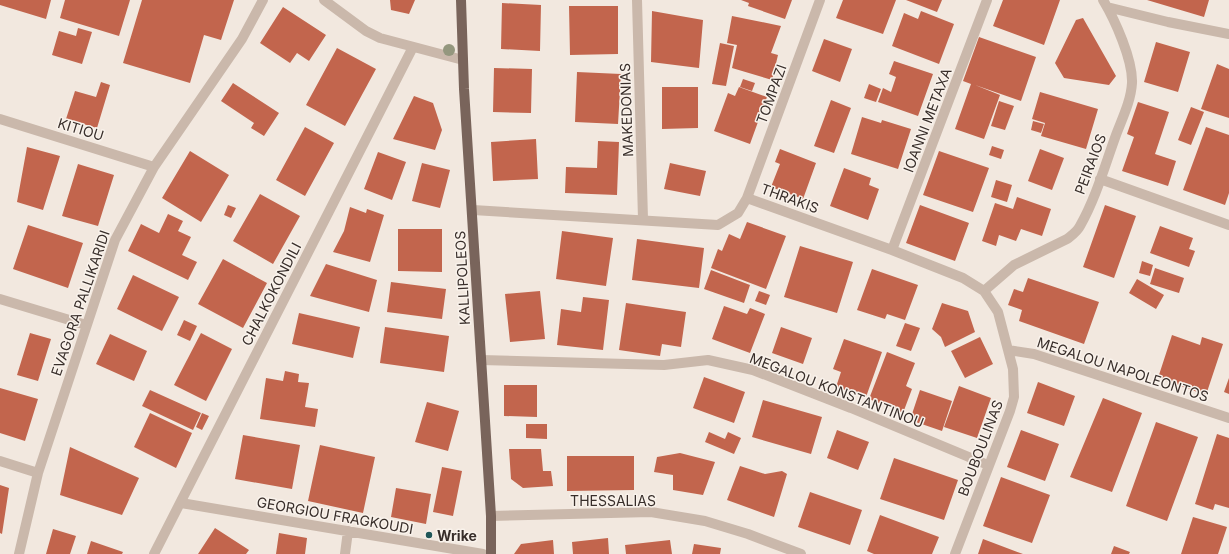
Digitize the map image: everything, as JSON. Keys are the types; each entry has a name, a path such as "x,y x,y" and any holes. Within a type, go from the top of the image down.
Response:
{"main road":[{"name":"KALLIPOLEOS","path":"461,0 480,360 492,516 491,554"}],"street":[{"name":"EVAGORA PALLIKARIDI","path":"19,554 38,473 115,240 154,167 242,39 263,0"},
{"path":"324,0 366,31 380,38 463,60"},
{"name":"MAKEDONIAS","path":"638,0 644,219"},
{"name":"TOMPAZI","path":"747,198 820,0"},
{"name":"IOANNI METAXA","path":"892,250 987,0"},
{"path":"1105,4 1168,22 1229,34"},
{"name":"PEIRAIOS","path":"984,291 1014,265 1067,239 1074,234 1080,226 1100,179 1129,98 1132,82 1124,46 1105,4"},
{"name":"CHALKOKONDILI","path":"154,554 412,47"},
{"name":"KITIOU","path":"0,118 154,167"},
{"path":"1100,179 1229,225"},
{"name":"THRAKIS","path":"473,210 644,219 718,225 738,213 747,198 892,250 963,278 984,291 998,312 1008,350"},
{"path":"0,299 86,325"},
{"name":"MEGALOU NAPOLEONTOS","path":"1008,350 1034,354 1229,418"},
{"name":"BOUBOULINAS","path":"955,554 1014,397 1014,382 1008,350"},
{"name":"MEGALOU KONSTANTINOU","path":"480,360 664,365 708,360 754,370 851,408 988,465"},
{"path":"0,461 38,473"},
{"name":"GEORGIOU FRAGKOUDI","path":"181,503 483,554"},
{"name":"THESSALIAS","path":"492,516 651,512 705,521 748,534 801,554"},
{"path":"345,554 348,531"}],"building":[{"path":"0,0 51,0 46,19 0,5"},
{"path":"65,0 130,0 119,36 60,18"},
{"path":"142,0 234,0 221,40 204,35 190,83 123,63"},
{"path":"390,0 415,0 409,14 391,10"},
{"path":"741,0 792,0 785,19 748,6 749,3"},
{"path":"843,0 896,0 883,34 836,18"},
{"path":"906,0 942,0 937,12"},
{"path":"1003,0 1060,0 1044,45 993,26"},
{"path":"1147,0 1209,0 1204,17"},
{"path":"502,3 541,5 540,51 501,49"},
{"path":"569,6 618,6 618,54 570,55"},
{"path":"283,7 326,35 309,61 297,53 290,63 260,43"},
{"path":"652,11 703,20 699,68 651,62"},
{"path":"921,11 954,24 939,64 892,46 904,13 918,19"},
{"path":"732,16 781,26 771,53 778,55 772,80 732,68 737,45 727,43"},
{"path":"1083,18 1116,76 1109,85 1064,78 1055,63 1076,20"},
{"path":"78,28 92,32 82,64 52,55 59,31 76,36"},
{"path":"979,37 1036,57 1021,101 975,85 1000,95 984,139 955,129 971,84 963,81"},
{"path":"824,39 852,49 840,82 812,71"},
{"path":"1156,42 1190,52 1178,92 1144,82"},
{"path":"720,43 734,46 726,86 712,84"},
{"path":"337,48 376,69 345,126 306,105"},
{"path":"894,61 933,74 918,116 878,102 883,88 891,92 896,77 889,74"},
{"path":"1217,64 1229,69 1229,118 1201,109"},
{"path":"494,68 532,69 531,113 493,112"},
{"path":"577,72 621,74 618,124 575,122"},
{"path":"743,79 755,83 752,91 740,87"},
{"path":"101,82 110,85 97,128 66,119 75,91 96,97"},
{"path":"233,83 279,113 264,136 251,128 254,123 221,101"},
{"path":"869,84 881,89 876,102 864,98"},
{"path":"662,87 698,87 698,128 662,129"},
{"path":"739,87 767,97 750,144 714,131 728,93 735,96"},
{"path":"1040,92 1098,109 1086,149 1041,136 1045,123 1032,119"},
{"path":"414,96 433,103 442,130 435,150 393,139"},
{"path":"831,100 851,108 834,153 814,146"},
{"path":"999,101 1014,106 1005,130 991,126"},
{"path":"1138,102 1169,112 1155,154 1176,161 1168,186 1122,171 1134,137 1127,134"},
{"path":"1191,107 1204,112 1191,145 1178,140"},
{"path":"862,117 881,123 882,120 911,129 898,169 851,154"},
{"path":"1033,121 1044,124 1041,133 1031,130"},
{"path":"305,127 334,143 305,196 276,180"},
{"path":"1206,127 1229,135 1229,193 1225,205 1183,190"},
{"path":"536,139 538,179 493,181 491,142"},
{"path":"598,141 619,142 617,195 565,193 566,167 597,168"},
{"path":"992,146 1004,150 1001,159 989,155"},
{"path":"27,147 60,156 43,210 17,202"},
{"path":"780,149 816,163 803,199 771,187 780,164 775,162"},
{"path":"1040,149 1064,158 1052,190 1028,181"},
{"path":"190,151 229,175 201,222 162,198"},
{"path":"939,151 989,168 973,212 923,195"},
{"path":"378,152 406,162 392,200 364,189"},
{"path":"422,163 450,170 440,208 412,201"},
{"path":"670,163 706,171 700,196 664,189"},
{"path":"78,164 114,175 98,226 62,216"},
{"path":"844,168 871,178 869,185 879,189 868,220 830,206"},
{"path":"996,180 1012,185 1007,202 991,197"},
{"path":"260,194 300,216 273,264 233,241"},
{"path":"1017,197 1051,209 1042,236 1021,229 1016,241 999,235 996,246 982,241 995,203 1013,209"},
{"path":"228,205 236,208 231,218 224,215"},
{"path":"920,205 969,223 955,261 906,243"},
{"path":"1105,205 1136,216 1114,278 1083,267"},
{"path":"350,207 366,213 367,209 384,215 370,262 333,252 344,231"},
{"path":"168,214 183,221 178,231 191,237 182,255 197,262 188,280 128,251 141,224 159,233"},
{"path":"747,222 786,236 766,289 711,268 718,249 722,251 729,234 740,239"},
{"path":"28,225 83,243 68,288 13,269"},
{"path":"1160,226 1193,238 1189,249 1195,251 1189,267 1150,253"},
{"path":"398,229 442,229 442,272 398,271"},
{"path":"562,231 613,238 606,286 556,279"},
{"path":"637,239 704,248 699,288 632,280"},
{"path":"800,246 853,262 837,313 784,297"},
{"path":"223,259 267,283 243,328 198,304"},
{"path":"1142,261 1153,265 1150,276 1139,273"},
{"path":"326,264 377,280 369,312 310,296"},
{"path":"1155,268 1184,278 1179,293 1150,284"},
{"path":"872,269 918,285 905,320 887,314 885,319 857,310"},
{"path":"711,270 750,285 744,303 704,289"},
{"path":"133,275 179,297 162,331 117,309"},
{"path":"1028,278 1099,302 1084,344 1019,321 1022,310 1008,305 1014,289 1023,292"},
{"path":"1137,279 1164,295 1156,309 1129,293"},
{"path":"391,282 446,289 442,319 387,312"},
{"path":"540,291 545,339 510,342 505,294"},
{"path":"759,291 770,295 766,305 755,301"},
{"path":"583,297 609,300 603,350 557,345 561,309 581,312"},
{"path":"626,303 686,312 681,347 662,344 660,356 619,350"},
{"path":"942,303 968,311 975,332 945,347 941,337 932,329"},
{"path":"724,306 747,314 750,308 765,314 750,353 712,339"},
{"path":"299,313 360,327 353,358 292,344"},
{"path":"184,320 197,326 190,341 177,335"},
{"path":"905,323 920,328 911,351 896,346"},
{"path":"385,327 449,336 444,372 380,363"},
{"path":"781,327 812,338 803,364 772,353"},
{"path":"30,333 51,339 38,381 17,375"},
{"path":"201,333 232,349 206,401 174,385"},
{"path":"110,334 147,351 134,381 96,364"},
{"path":"1172,335 1200,345 1202,337 1223,344 1206,395 1158,378"},
{"path":"980,337 993,364 965,378 951,351"},
{"path":"844,339 882,352 866,397 836,387 841,372 833,369"},
{"path":"887,352 915,363 906,386 912,389 903,413 869,399"},
{"path":"285,371 299,374 298,382 309,383 305,407 318,409 315,427 260,419 266,378 283,381"},
{"path":"704,377 745,392 734,423 693,408"},
{"path":"1229,378 1229,394 1224,392"},
{"path":"1038,382 1075,396 1064,426 1027,413"},
{"path":"504,385 537,385 537,417 504,416"},
{"path":"959,386 991,398 977,438 944,427"},
{"path":"0,388 38,399 25,441 0,433"},
{"path":"150,390 201,413 193,430 142,406"},
{"path":"920,390 952,401 942,431 910,420"},
{"path":"1103,398 1142,413 1112,492 1070,477"},
{"path":"763,400 822,417 811,454 752,437"},
{"path":"427,402 459,411 448,451 415,442"},
{"path":"150,413 192,433 176,468 134,447"},
{"path":"202,413 209,416 202,430 196,427"},
{"path":"1156,422 1198,437 1167,521 1126,506"},
{"path":"526,424 547,424 547,439 526,438"},
{"path":"837,430 869,442 858,470 827,458"},
{"path":"1021,430 1059,444 1045,481 1007,467"},
{"path":"709,432 725,439 728,432 741,438 734,454 705,442"},
{"path":"1217,434 1229,438 1229,508 1215,504 1213,510 1195,504"},
{"path":"243,435 300,445 292,489 235,479"},
{"path":"320,445 375,457 363,513 308,501"},
{"path":"70,447 139,478 122,515 60,495"},
{"path":"509,449 541,449 543,471 551,471 553,486 523,488 511,479"},
{"path":"680,453 715,462 703,495 673,490 673,475 654,472 657,457"},
{"path":"567,456 634,456 634,490 567,491"},
{"path":"894,458 958,480 944,520 880,499"},
{"path":"740,466 765,474 782,471 787,474 774,517 727,500"},
{"path":"442,467 462,471 453,516 433,512"},
{"path":"1001,477 1050,495 1032,543 983,526"},
{"path":"0,485 9,488 2,534 0,533"},
{"path":"396,488 431,494 426,524 391,517"},
{"path":"810,492 862,510 850,545 798,527"},
{"path":"880,515 939,537 932,554 874,554 867,551"},
{"path":"1193,517 1227,527 1218,554 1181,554"},
{"path":"215,528 249,550 246,554 198,554"},
{"path":"53,529 76,536 70,554 46,554"},
{"path":"279,533 307,538 305,554 276,554"},
{"path":"608,538 609,554 573,554 572,542"},
{"path":"983,539 1023,554 978,554"},
{"path":"553,540 554,554 514,554 521,544"},
{"path":"670,540 672,554 626,554 625,545"},
{"path":"91,541 123,552 122,554 87,554"},
{"path":"694,544 721,548 720,554 692,554"},
{"path":"1114,546 1130,552 1129,554 1111,554"}],"place":[{"name":"Wrike","path":"429,535"}]}
